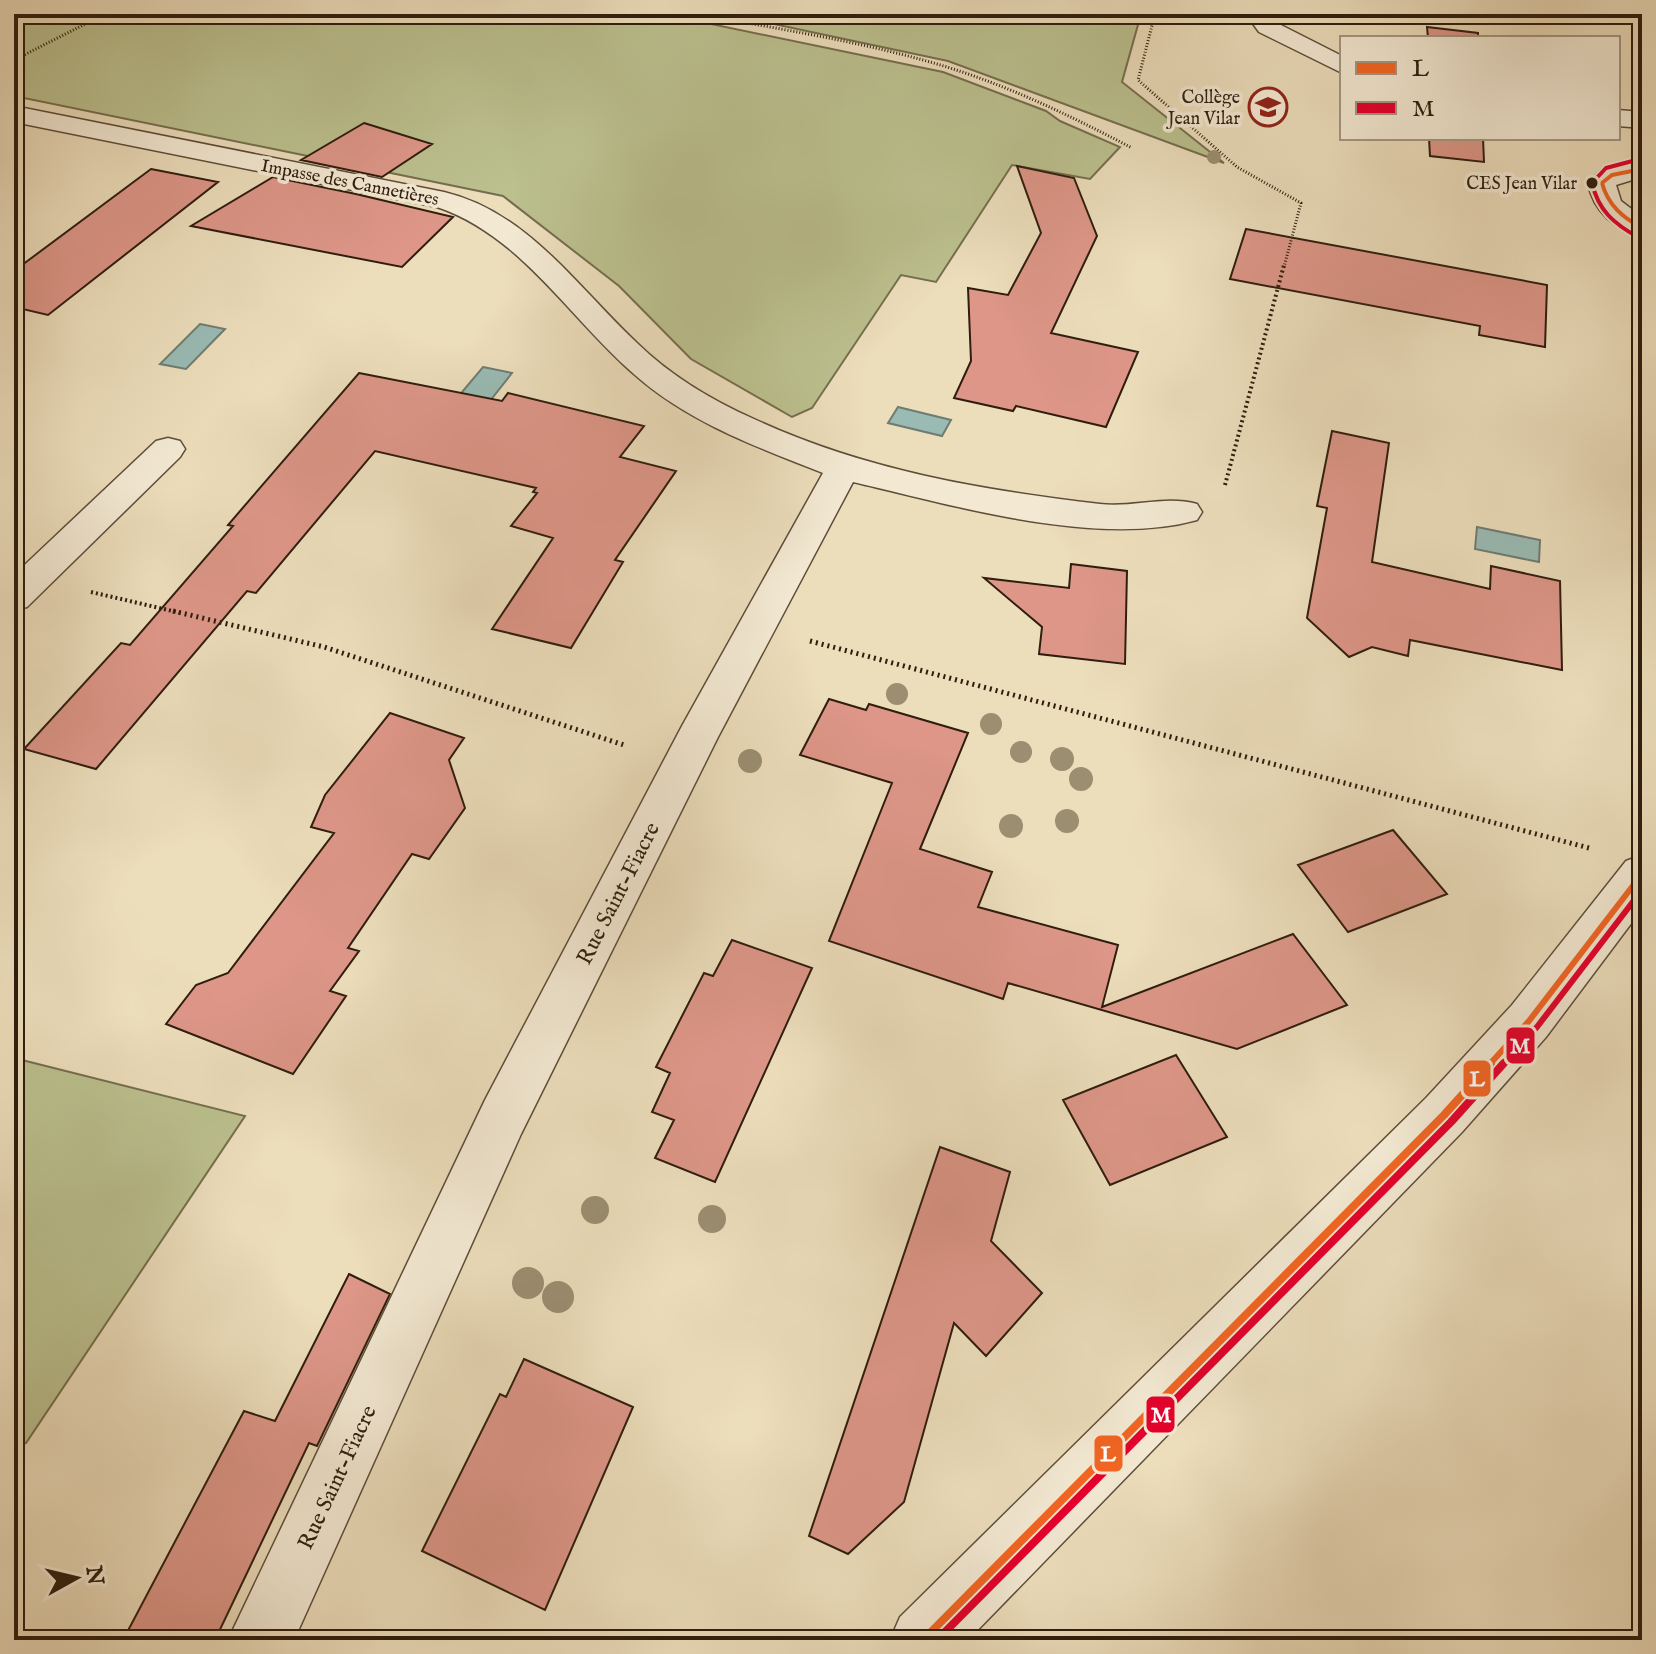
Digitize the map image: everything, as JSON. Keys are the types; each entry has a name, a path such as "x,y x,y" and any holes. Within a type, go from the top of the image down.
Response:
{"street":[{"path":"1257,14 1267,27 1340,65"},
{"name":"Impasse des Cannetières","path":"14,114 444,200 481,214 514,238 647,369 697,404 760,435 843,468"},
{"path":"1620,118 1642,120"},
{"path":"1642,169 1612,175 1602,183 1603,195 1612,209 1642,228"},
{"path":"25,588 168,449"},
{"path":"843,468 998,504 1122,519 1184,512"},
{"name":"Rue Saint-Fiacre","path":"261,1640 507,1108 843,468"},
{"path":"923,1640 1444,1115 1529,1021 1620,863"}],"path":[{"path":"14,60 105,14"},
{"path":"699,14 914,58 967,73 1023,94 1132,148"},
{"path":"1155,14 1138,80 1237,167 1301,203 1225,486 1184,512"},
{"path":"25,588 324,647 624,745"},
{"path":"757,627 1570,841 1620,863"}],"green space":[{"path":"14,14 663,14 943,72 1046,111 1060,121 1120,147 1090,179 1012,165 936,282 901,275 812,408 792,417 691,359 619,286 503,196 14,96"},
{"path":"727,14 1141,14 1122,82 1224,163 948,61"},
{"path":"14,1058 245,1116 26,1443 14,1445"}],"water":[{"path":"200,324 225,329 186,369 160,364"},
{"path":"483,367 512,373 482,411 452,404"},
{"path":"898,407 951,420 942,436 888,423"},
{"path":"1477,527 1540,540 1539,562 1475,549"}],"building":[{"path":"1427,27 1478,33 1478,36 1428,36"},
{"path":"364,123 432,144 382,177 301,160"},
{"path":"1429,140 1483,140 1484,162 1430,156"},
{"path":"1017,166 1074,178 1097,236 1051,333 1138,352 1106,427 1016,406 1013,411 954,398 971,361 968,288 1008,295 1041,233"},
{"path":"151,169 218,182 48,315 14,307 14,271"},
{"path":"273,177 453,217 402,267 191,226"},
{"path":"1246,229 1547,285 1545,347 1479,335 1480,326 1230,279"},
{"path":"359,373 502,401 508,393 644,426 620,457 676,471 615,560 623,562 571,648 492,629 553,538 511,526 537,493 533,492 536,488 375,451 256,593 247,591 96,769 24,749 121,643 130,645"},
{"path":"1332,431 1389,443 1372,562 1490,589 1491,566 1560,581 1562,670 1410,640 1408,656 1372,647 1349,657 1307,618 1327,508 1317,506"},
{"path":"1071,564 1127,571 1125,664 1039,654 1042,627 984,578 1069,588"},
{"path":"829,699 866,710 869,704 968,733 920,849 992,872 978,907 1118,945 1102,1007 1293,934 1347,1005 1237,1049 1008,983 1003,999 829,941 892,783 800,755"},
{"path":"390,713 464,738 449,760 465,808 429,859 412,854 348,948 359,951 330,991 346,996 293,1074 166,1024 196,985 228,973 334,833 311,827 325,795"},
{"path":"1393,830 1447,894 1348,932 1298,865"},
{"path":"732,940 812,968 715,1182 655,1158 674,1120 652,1112 670,1073 656,1067 704,973 713,976"},
{"path":"1176,1055 1227,1137 1110,1185 1063,1100"},
{"path":"940,1147 1010,1172 991,1241 1042,1293 986,1356 954,1323 904,1502 848,1554 809,1536"},
{"path":"349,1274 390,1294 317,1446 309,1443 215,1640 123,1640 244,1411 275,1421"},
{"path":"524,1359 633,1407 545,1610 422,1551 500,1394 506,1397"}],"transit line":[{"name":"M","path":"1638,237 1621,227 1602,209 1592,183 1606,168 1640,159"},
{"name":"L","path":"1642,169 1612,175 1602,183 1607,198 1616,210 1642,228"},
{"name":"L","path":"923,1640 1444,1115 1529,1021 1642,874"},
{"name":"M","path":"937,1640 1451,1122 1537,1027 1642,890"}],"place":[{"name":"Collège Jean Vilar","path":"1268,107"},
{"name":"CES Jean Vilar","path":"1592,183"}]}
